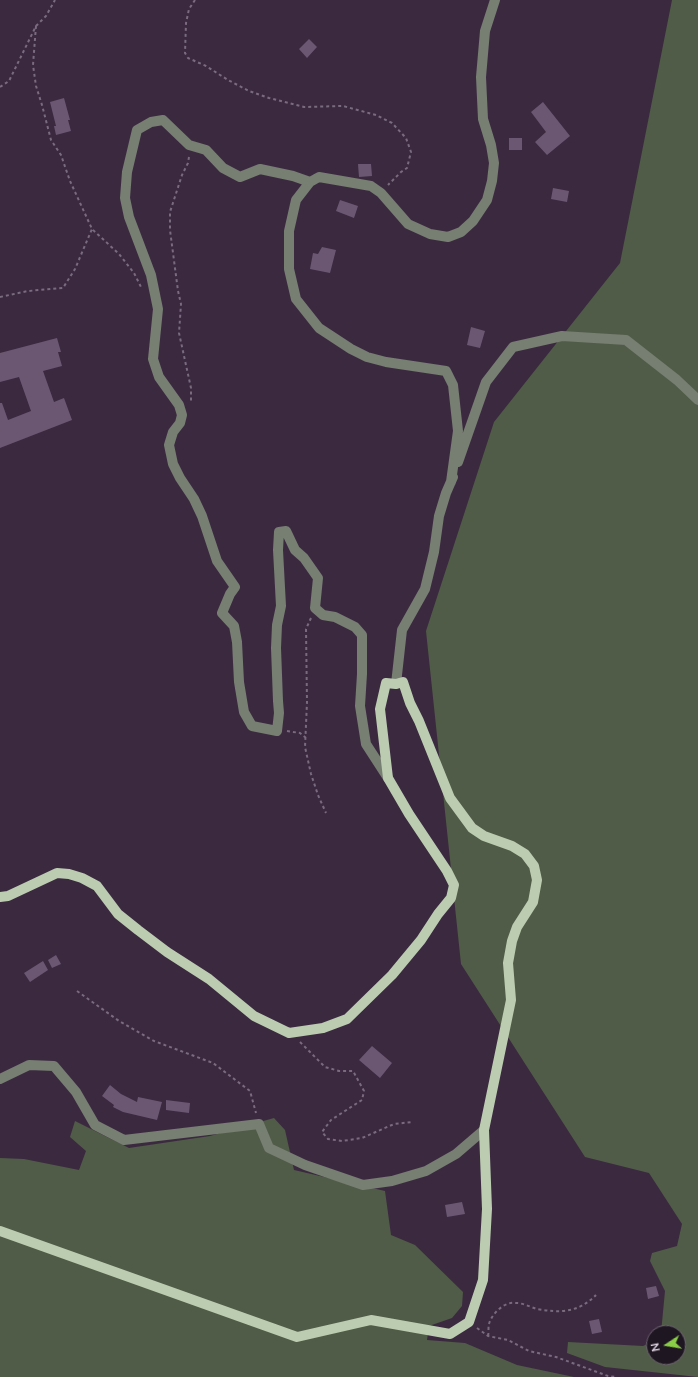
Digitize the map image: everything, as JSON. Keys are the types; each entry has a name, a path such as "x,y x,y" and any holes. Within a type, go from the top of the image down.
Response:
{"main road":[{"path":"0,897 8,896 58,873 69,874 82,878 97,886 118,914 167,952 208,979 254,1016 289,1033 323,1028 347,1019 392,975 421,940 438,914 451,898 454,885 447,871 409,814 388,778 380,709 386,683 396,684 403,682 410,703 450,798 472,828 484,836 512,846 525,854 534,866 537,880 533,902 517,927 512,941 508,963 511,1000 484,1130 487,1209 483,1280 468,1322 450,1334 371,1320 297,1337 0,1231"}],"street":[{"path":"451,482 458,431 453,385 446,371 386,362 367,357 351,349 319,328 296,299 289,269 290,231 296,200 310,182 319,177 371,186 381,193 408,224 430,234 448,237 461,232 473,221 487,200 492,181 494,162 484,119 481,77 485,31 495,0"},
{"path":"310,182 293,176 260,169 240,177 223,168 206,150 189,144 162,120 151,122 137,130 127,172 125,198 130,217 151,275 158,309 153,360 159,377 179,405 182,414 180,423 173,432 169,445 173,464 180,478 194,499 202,516 217,561 235,587 230,594 222,613 234,626 238,642 239,682 244,712 252,726 277,731 279,713 276,648 277,625 281,606 278,550 279,532 286,531 295,550 304,558 318,578 315,608 323,615 335,617 355,627 362,635 360,706 366,744 388,778"},
{"path":"396,684 402,630 425,589 434,552 439,516 486,382 514,347 562,336 626,340 677,380 698,400"},
{"path":"0,1079 29,1065 54,1066 76,1092 96,1125 124,1140 259,1124 269,1148 305,1165 363,1185 392,1181 426,1171 456,1154 484,1130"}],"path":[{"path":"0,87 9,81 36,26 46,16 55,0"},
{"path":"195,0 189,10 186,23 185,53 188,58 206,66 249,91 269,98 304,107 343,106 376,115 392,123 402,132 411,152 407,168 401,172 381,193"},
{"path":"36,26 33,65 36,86 51,140 61,155 70,181 92,229 119,254 134,272 142,290"},
{"path":"182,414 191,403 190,388 179,334 181,304 170,230 170,212 182,175 188,163 189,144"},
{"path":"0,297 28,291 63,288 75,269 92,229"},
{"path":"315,608 306,629 307,702 305,746 310,774 326,813"},
{"path":"277,731 300,733 306,738"},
{"path":"77,991 154,1042 213,1063 250,1091 259,1124"},
{"path":"289,1033 325,1067 339,1071 353,1072 364,1091 362,1100 331,1120 322,1132 328,1139 342,1141 362,1138 394,1124 412,1122"},
{"path":"488,1336 489,1324 500,1307 515,1302 536,1309 562,1312 575,1310 588,1303 596,1295"},
{"path":"468,1322 488,1336 508,1340 529,1351 556,1357 608,1376 616,1377"}],"green space":[{"path":"672,0 698,0 698,1377 605,1367 567,1353 568,1342 643,1346 646,1345 646,1365 686,1365 686,1325 662,1325 665,1291 650,1261 652,1253 677,1246 682,1224 649,1173 585,1157 461,964 426,631 494,422 620,263"},
{"path":"274,1118 285,1130 294,1170 385,1191 391,1235 415,1245 463,1292 462,1306 452,1318 429,1326 427,1340 465,1343 517,1365 574,1377 0,1377 0,1158 24,1159 79,1170 86,1151 70,1137 75,1121 129,1148 210,1136"}],"building":[{"path":"309,39 317,47 307,58 299,49"},
{"path":"64,98 70,120 68,120 71,131 56,135 54,126 56,126 50,102"},
{"path":"543,102 570,136 547,155 535,142 546,132 531,112"},
{"path":"509,138 522,138 522,150 509,150"},
{"path":"358,164 371,164 372,176 359,177"},
{"path":"553,188 569,191 567,202 551,199"},
{"path":"340,200 358,206 354,218 336,211"},
{"path":"322,247 336,250 330,273 310,269 313,253 318,254"},
{"path":"471,327 485,331 480,348 467,345"},
{"path":"57,338 61,352 58,352 62,366 43,371 54,402 64,398 72,420 0,448 0,403 2,403 8,420 31,411 19,377 0,382 0,353"},
{"path":"56,955 61,964 52,968 48,960"},
{"path":"43,961 48,970 30,982 24,973"},
{"path":"372,1046 392,1063 380,1078 359,1060"},
{"path":"110,1085 121,1094 137,1102 138,1097 162,1102 157,1120 123,1112 113,1107 114,1105 102,1096"},
{"path":"166,1100 190,1103 189,1113 166,1110"},
{"path":"462,1202 465,1214 447,1217 445,1205"},
{"path":"656,1286 659,1296 648,1299 646,1288"},
{"path":"599,1319 602,1332 592,1334 589,1321"}]}
